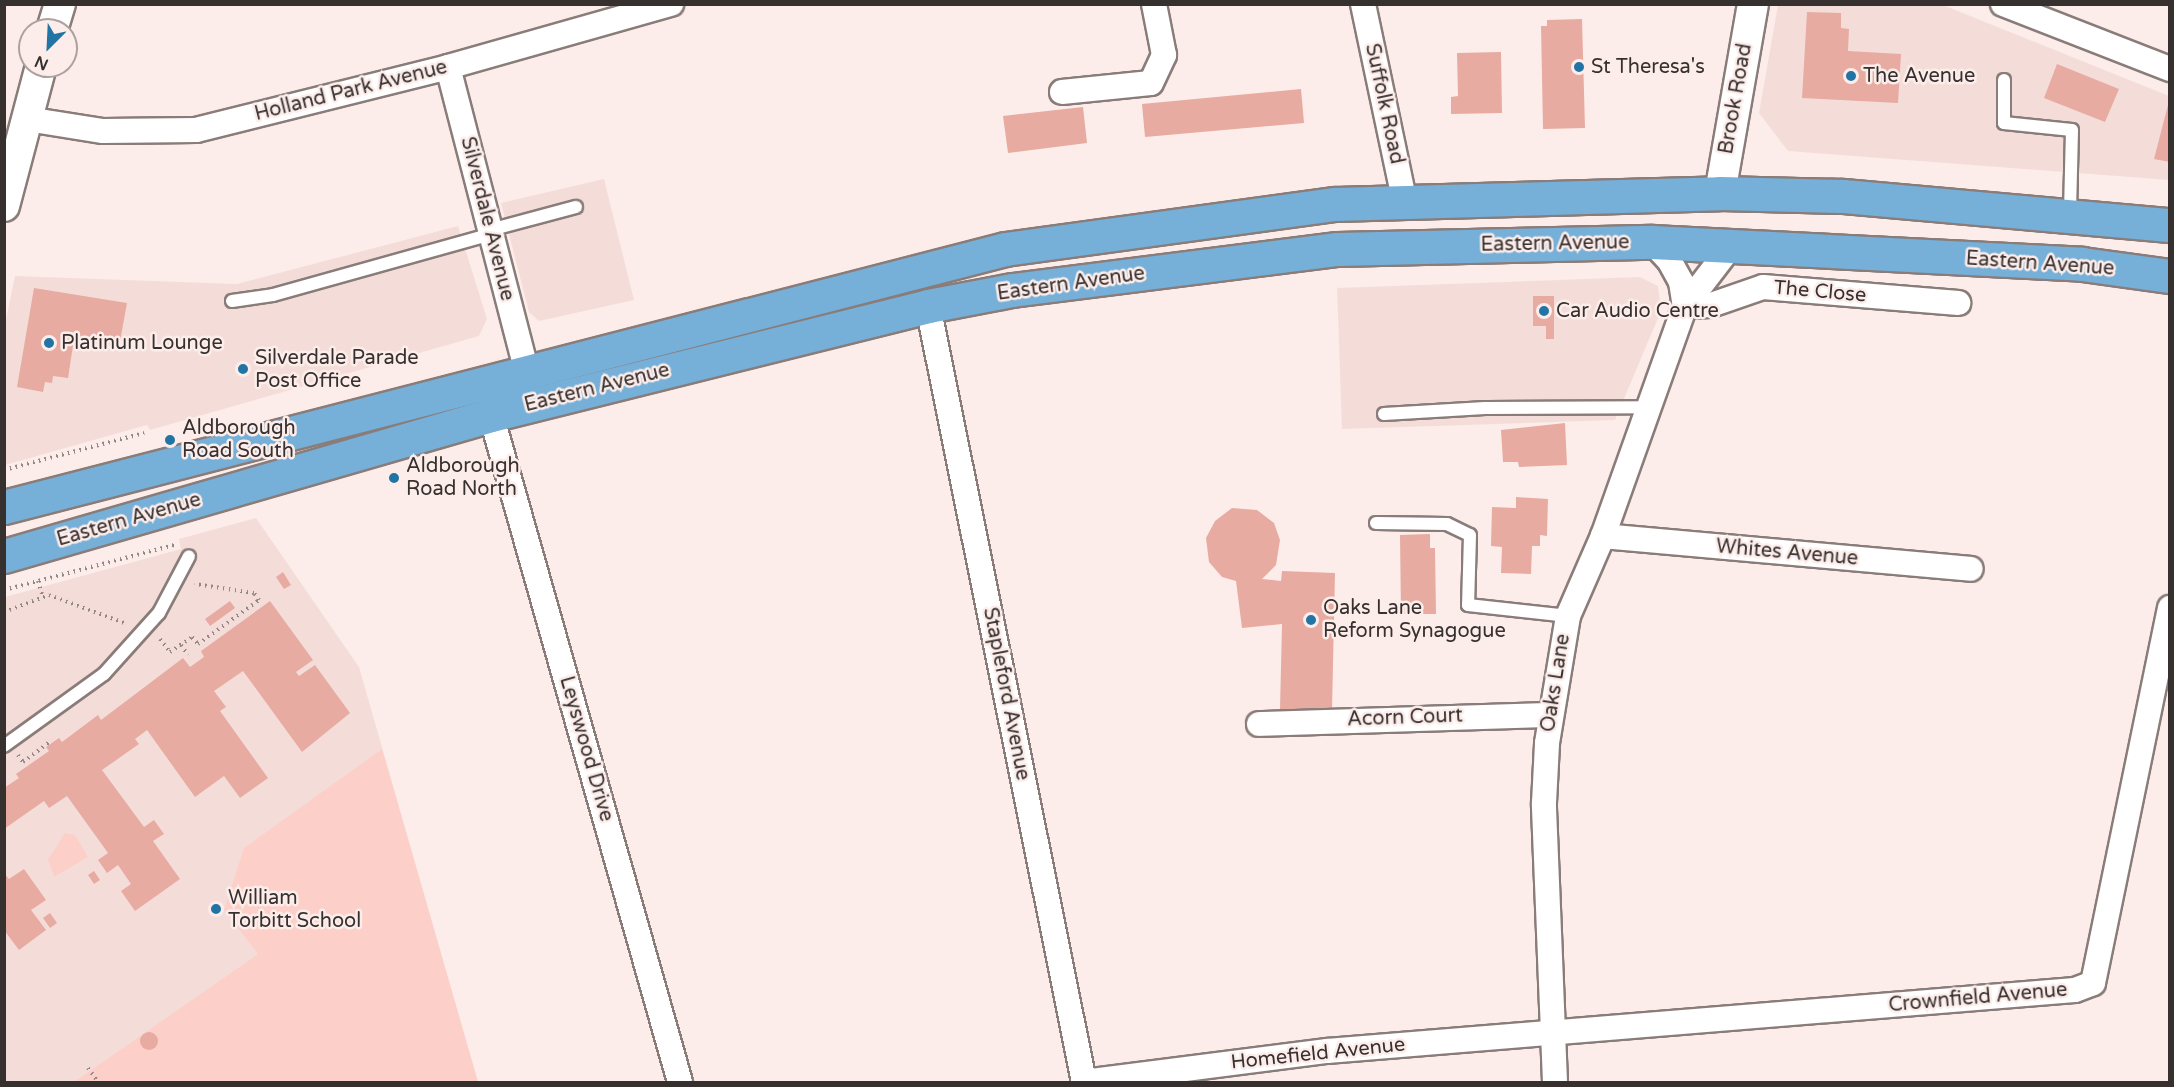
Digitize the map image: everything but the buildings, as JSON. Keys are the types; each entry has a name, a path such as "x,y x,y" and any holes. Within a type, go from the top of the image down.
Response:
{"highway":[{"name":"Eastern Avenue","path":"4,507 1005,249 1335,204 1405,204 1720,193 1843,196 2070,214 2169,225"},
{"name":"Eastern Avenue","path":"4,556 491,415 928,306 1012,290 1337,249 1652,242 2082,264 2169,276"}],"street":[{"name":"Holland Park Avenue","path":"27,119 103,131 196,130 448,67 670,4"},
{"path":"1062,92 1151,83 1164,55 1154,4"},
{"name":"Suffolk Road","path":"1363,4 1405,204"},
{"name":"Brook Road","path":"1720,193 1753,4"},
{"path":"2003,4 2169,69"},
{"name":"Silverdale Avenue","path":"448,67 526,372"},
{"path":"7,185 38,78"},
{"path":"1652,242 1669,260 1681,282 1685,306"},
{"name":"Oaks Lane","path":"1555,1083 1544,803 1551,715 1568,616 1603,536 1685,306 1731,246"},
{"name":"The Close","path":"1685,306 1719,303 1763,287 1958,303"},
{"name":"Stapleford Avenue","path":"928,306 1084,1083"},
{"name":"Leyswood Drive","path":"491,415 680,1083"},
{"name":"Whites Avenue","path":"1603,536 1971,569"},
{"name":"Crownfield Avenue","path":"1552,1032 2075,990 2093,982 2169,608"},
{"name":"Acorn Court","path":"1259,724 1551,715"},
{"name":"Homefield Avenue","path":"1084,1083 1327,1051 1552,1032"}],"lane":[{"path":"2004,80 2004,123 2072,130 2070,214"},
{"path":"232,301 285,292 576,207"},
{"path":"1384,414 1485,408 1649,407"},
{"path":"1376,523 1447,524 1470,535 1468,605 1568,616"},
{"path":"4,746 104,674 159,613 189,556"}],"path":[{"path":"4,470 144,433"},
{"path":"4,590 174,545"},
{"path":"38,581 42,597"},
{"path":"186,590 191,582 254,593 259,600"},
{"path":"181,645 188,655"},
{"path":"88,1068 99,1083"}],"shaded area":[{"path":"1778,5 1943,5 2169,96 2169,180 1788,151 1759,113"},
{"path":"604,179 634,300 539,321 529,312 501,203"},
{"path":"458,226 487,319 479,336 150,430 147,425 5,465 5,324 15,276 237,284"},
{"path":"1640,277 1658,286 1661,311 1615,420 1342,429 1337,288"},
{"name":"William Torbitt School","path":"256,518 359,667 478,1082 5,1082 5,597 181,549 179,539"},
{"path":"382,749 478,1082 74,1082 258,954 224,910 244,848"},
{"path":"65,833 75,835 88,857 54,877 48,859"}],"place":[{"name":"St Theresa's","path":"1579,67"},
{"name":"The Avenue","path":"1851,76"},
{"name":"Car Audio Centre","path":"1544,311"},
{"name":"Platinum Lounge","path":"49,343"},
{"name":"Silverdale Parade Post Office","path":"243,369"},
{"name":"Aldborough Road South","path":"170,440"},
{"name":"Aldborough Road North","path":"394,478"},
{"name":"Oaks Lane Reform Synagogue","path":"1311,620"},
{"name":"William Torbitt School","path":"216,909"}]}
